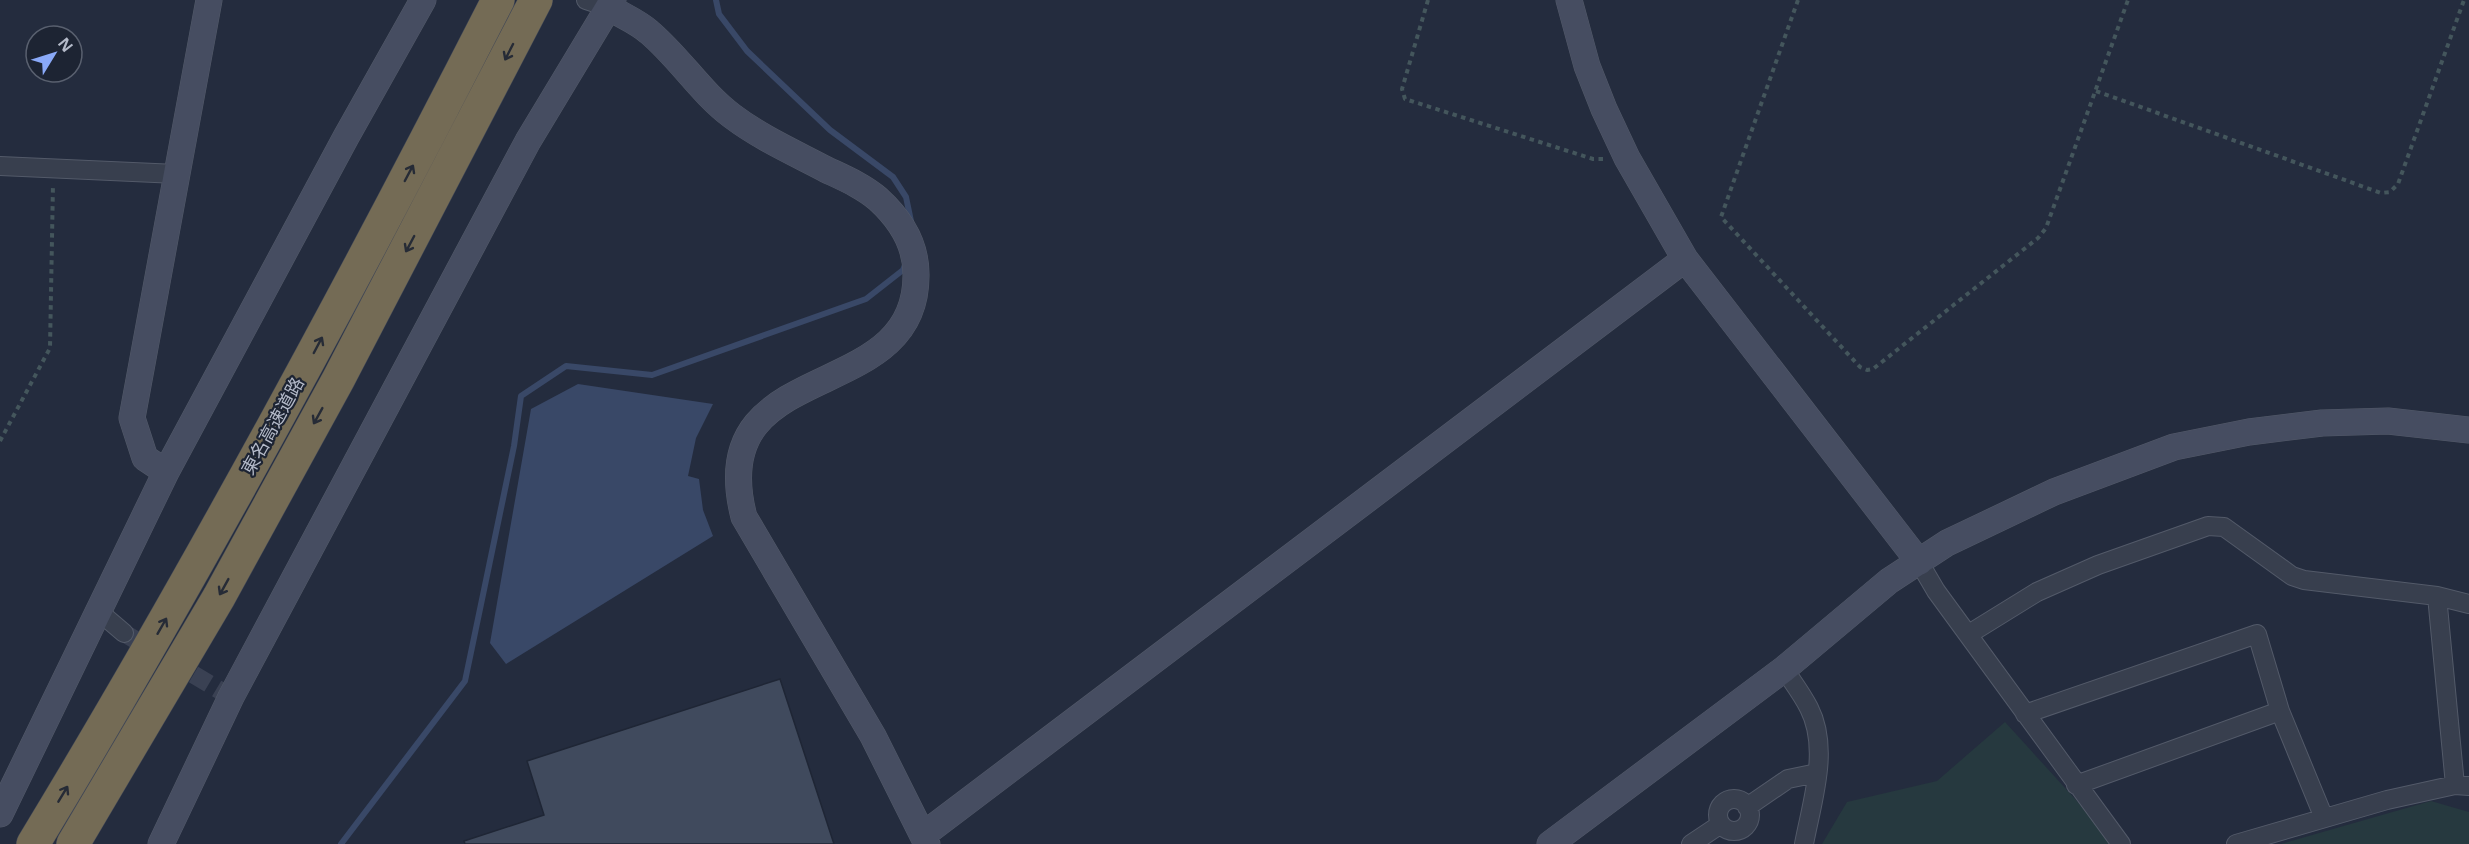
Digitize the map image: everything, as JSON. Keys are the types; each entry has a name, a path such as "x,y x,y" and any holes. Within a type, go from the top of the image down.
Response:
{"highway":[{"name":"東名高速道路","path":"33,844 170,614 306,368 498,0"},
{"name":"東名高速道路","path":"73,844 219,597 338,380 536,0"}],"street":[{"path":"166,472 145,458 132,418 209,0"},
{"path":"0,814 97,610 166,472 340,147 423,0"},
{"path":"586,0 611,4 648,31 730,115 769,140 859,185 878,199 908,236 914,253 916,294 895,337 857,366 787,396 765,413 750,433 740,455 738,474 739,498 744,517 753,535 873,736 925,840 1685,259"},
{"path":"1569,0 1587,66 1627,158 1685,259 1919,562 1936,591 2121,844"},
{"path":"161,844 231,697 522,152 611,4"},
{"path":"0,166 177,174"},
{"path":"1550,844 1784,669 1889,581 1947,543 2054,492 2174,447 2249,432 2322,423 2388,421 2469,430"},
{"path":"1969,634 2037,592 2088,569 2208,526 2224,527 2292,576 2304,580 2437,596 2469,604"},
{"path":"2236,844 2324,818 2462,785 2437,596"},
{"path":"97,610 124,633"},
{"path":"2025,714 2257,634 2280,711 2324,818"},
{"path":"1784,669 1810,709 1816,729 1817,773 1804,844"},
{"path":"2076,785 2280,711"},
{"path":"1691,844 1721,824 1730,830 1740,829 1748,822 1748,807 1788,779 1817,773"}],"path":[{"path":"1428,0 1402,89 1405,99 1593,159 1627,158"},
{"path":"1798,0 1721,217 1860,367 1867,370 1873,369 2038,238 2046,228 2128,0"},
{"path":"2096,91 2381,193 2390,192 2398,184 2464,0"},
{"path":"0,441 50,348 54,169"}],"shaded area":[{"path":"2005,722 2116,844 1822,844 1847,802 1937,781"},
{"path":"2431,801 2469,812 2469,844 2281,844"}],"water":[{"path":"578,384 713,404 696,438 688,476 699,479 703,510 713,536 506,664 490,643 531,409"}],"building":[{"path":"780,679 834,844 465,844 464,841 544,815 527,761"}],"waterway":[{"path":"716,0 719,14 747,51 830,130 893,177 906,197 911,221"},
{"path":"341,844 465,681 514,446 521,396 566,366 652,375 866,299 903,270 906,263"}],"tunnel":[{"path":"124,633 231,697"}]}
